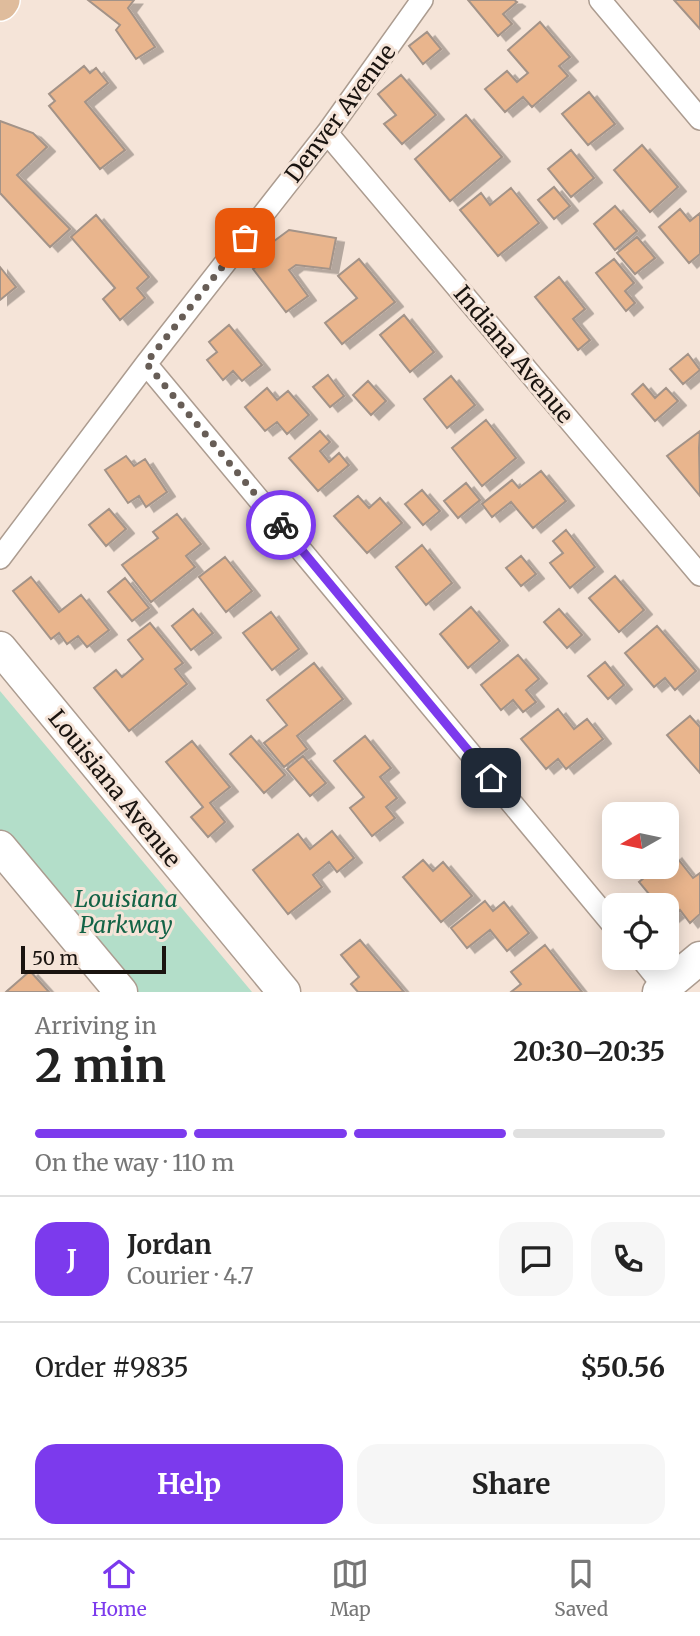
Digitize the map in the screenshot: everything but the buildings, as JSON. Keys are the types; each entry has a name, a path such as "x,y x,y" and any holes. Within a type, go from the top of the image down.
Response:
{"main road":[{"name":"Louisiana Avenue","path":"0,648 284,992"},
{"path":"0,848 121,992"},
{"path":"662,990 700,958"}],"street":[{"name":"Denver Avenue","path":"0,558 146,363 327,133 422,0"},
{"path":"600,0 700,119"},
{"name":"Indiana Avenue","path":"327,133 700,575"},
{"path":"146,363 602,912"},
{"path":"649,970 662,990"}],"green space":[{"name":"Louisiana Parkway","path":"0,691 252,992 134,992 0,831"}],"way so far":[{"path":"245,238 146,363 281,525"}],"route":[{"path":"281,525 491,778"}]}
